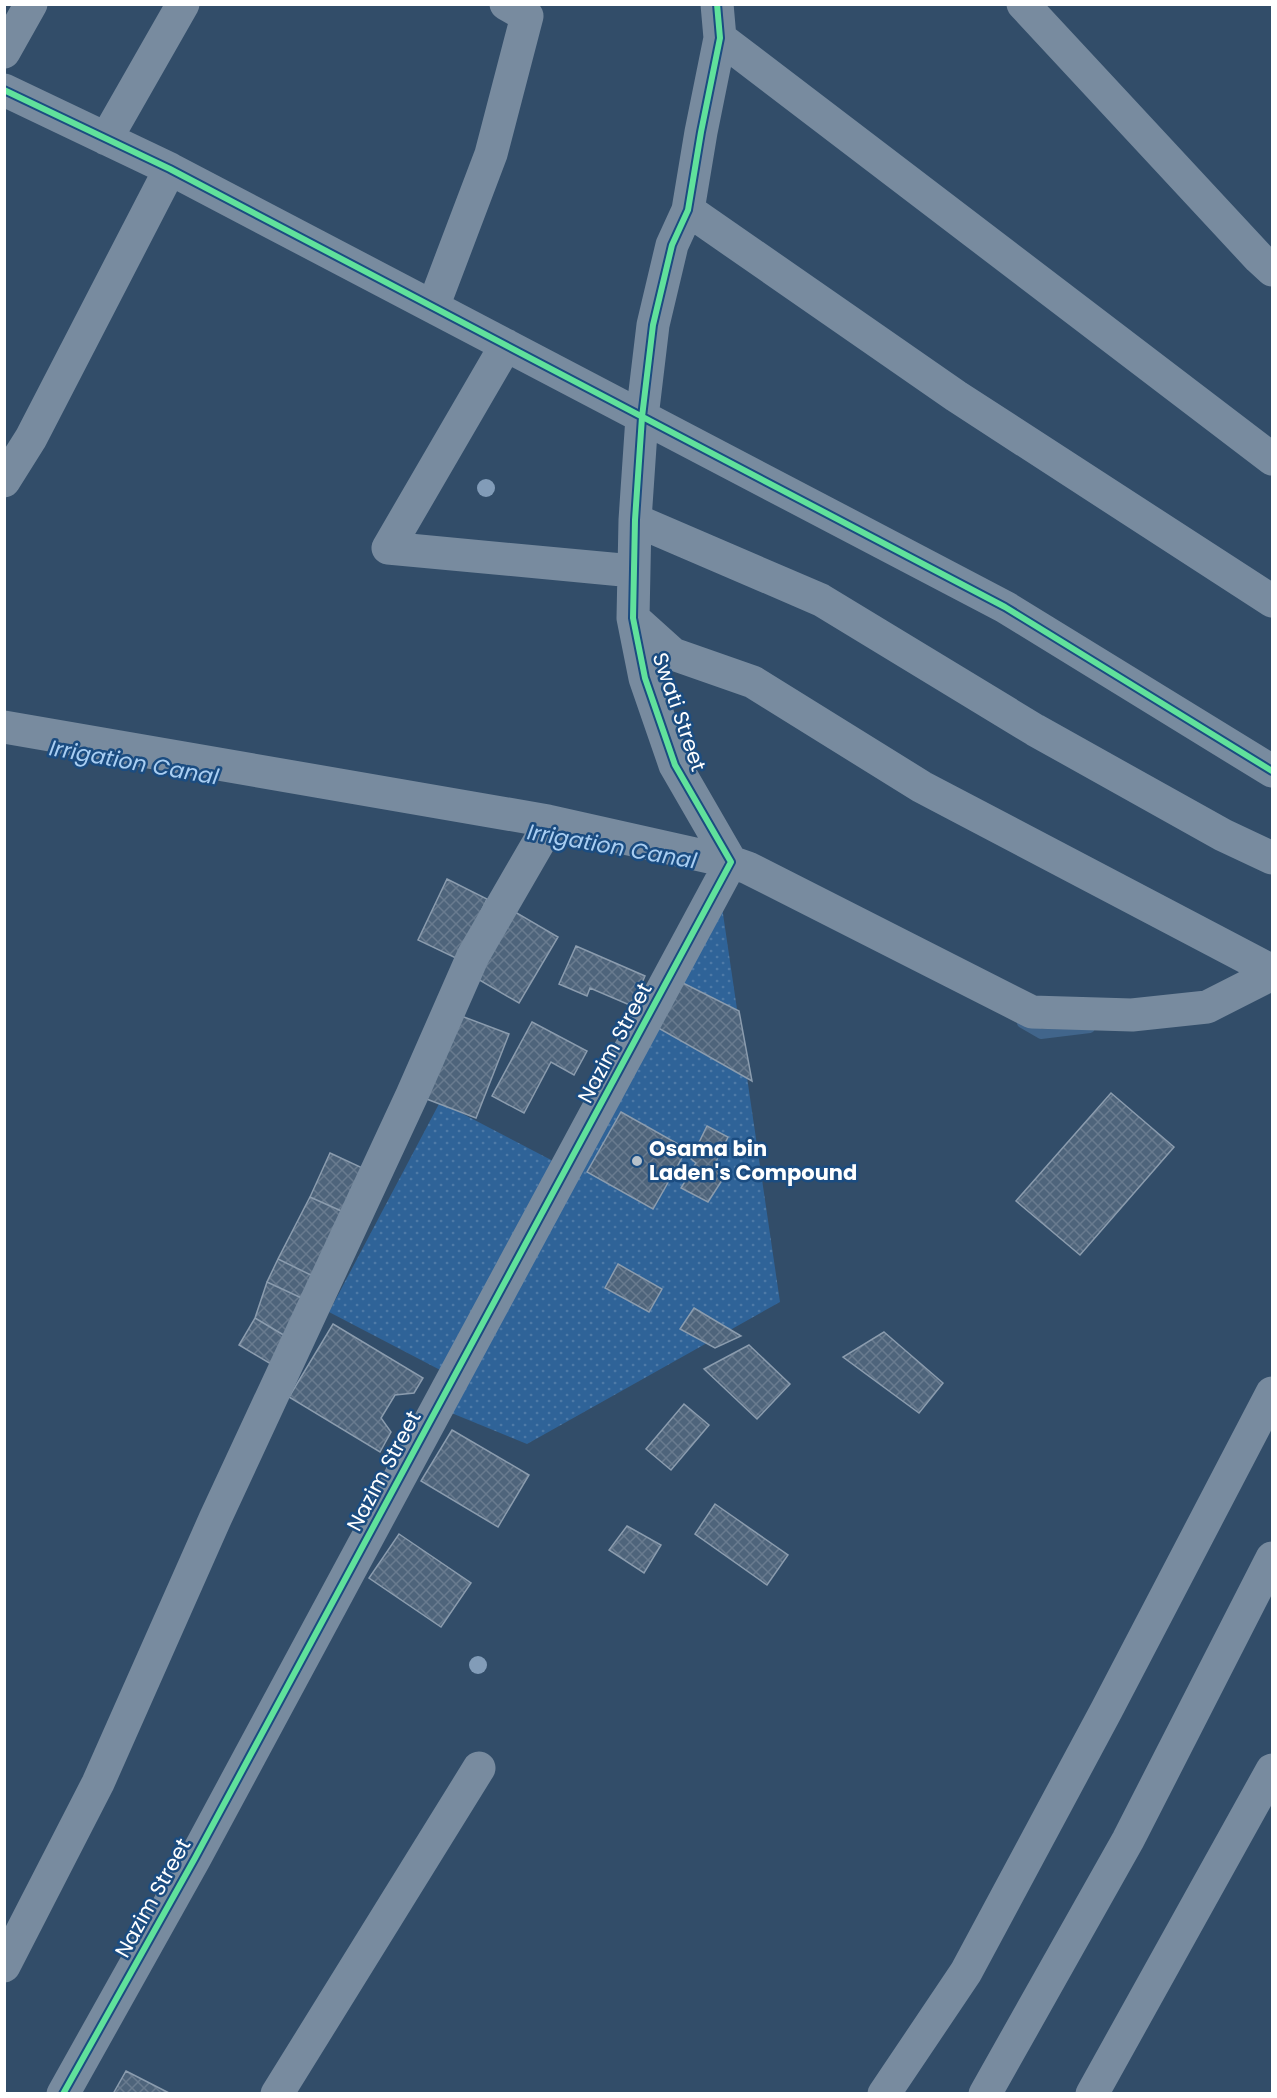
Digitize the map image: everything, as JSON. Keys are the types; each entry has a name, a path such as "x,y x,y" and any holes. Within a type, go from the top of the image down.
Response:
{"street":[{"path":"4,52 31,4"},
{"path":"106,139 183,4"},
{"path":"433,307 491,154 527,16 506,4"},
{"name":"Swati Street","path":"717,4 720,38 688,210 672,245 653,325 642,417 635,520 633,618 645,678 675,765 731,862"},
{"path":"1023,4 1272,270"},
{"path":"720,38 1272,459"},
{"path":"4,90 170,169 1005,607 1272,771"},
{"path":"4,481 31,438 170,169"},
{"path":"688,210 956,396 1272,601"},
{"path":"506,345 388,548 633,571"},
{"path":"635,520 821,600 1035,730 1223,835 1272,858"},
{"path":"633,618 673,654 753,682 922,787 1272,973"},
{"path":"4,727 548,821 731,862 748,868 1032,1012 1132,1015 1207,1007 1272,973"},
{"path":"4,1966 98,1783 214,1519 412,1095 472,956 543,835 548,821"},
{"name":"Nazim Street","path":"63,2094 201,1847 731,862"},
{"path":"884,2094 966,1972 1106,1711 1272,1393"},
{"path":"985,2094 1128,1840 1272,1558"},
{"path":"277,2094 479,1768"},
{"path":"1092,2094 1272,1770"}],"shaded area":[{"path":"722,907 780,1302 527,1444 449,1412"},
{"path":"440,1102 555,1162 444,1372 329,1312"}],"building":[{"path":"447,879 487,899 458,959 418,940"},
{"path":"503,905 558,937 519,1003 464,971"},
{"path":"576,946 645,976 632,1006 590,988 587,996 559,984"},
{"path":"677,980 739,1011 752,1081 653,1025"},
{"path":"456,1014 509,1034 476,1118 424,1098"},
{"path":"532,1022 587,1051 574,1075 551,1062 524,1113 492,1096"},
{"path":"1111,1093 1174,1147 1080,1255 1016,1201"},
{"name":"Osama bin Laden's Compound","path":"621,1112 687,1149 653,1209 587,1172"},
{"path":"707,1126 728,1137 713,1168 726,1174 708,1202 681,1188 696,1163 691,1159"},
{"path":"330,1153 369,1171 348,1214 310,1197"},
{"path":"310,1197 348,1214 319,1279 278,1259"},
{"path":"278,1259 319,1279 308,1301 267,1282"},
{"path":"618,1264 662,1289 649,1312 605,1288"},
{"path":"267,1282 308,1301 292,1340 255,1318"},
{"path":"694,1308 741,1336 715,1348 680,1329"},
{"path":"255,1318 292,1340 276,1367 239,1345"},
{"path":"333,1324 423,1378 414,1393 395,1395 381,1418 391,1432 380,1452 289,1397"},
{"path":"884,1332 943,1383 919,1413 843,1357"},
{"path":"749,1345 790,1384 757,1419 704,1369"},
{"path":"684,1404 709,1425 671,1470 646,1449"},
{"path":"452,1430 529,1475 498,1527 421,1481"},
{"path":"715,1504 788,1555 767,1585 695,1534"},
{"path":"627,1526 661,1545 644,1573 609,1550"},
{"path":"399,1534 471,1583 441,1627 369,1578"},
{"path":"126,2071 171,2094 113,2094"}],"waterway":[{"name":"Irrigation Canal","path":"1022,1023 1041,1034 1090,1028"}],"cycle path":[{"path":"63,2094 195,1858 731,862 675,765 645,678 633,618 635,520 642,417 653,325 672,245 688,210 720,38 717,4"},
{"path":"4,90 170,169 1005,607 1272,771"}],"place":[{"name":"Osama bin Laden's Compound","path":"637,1161"}]}
